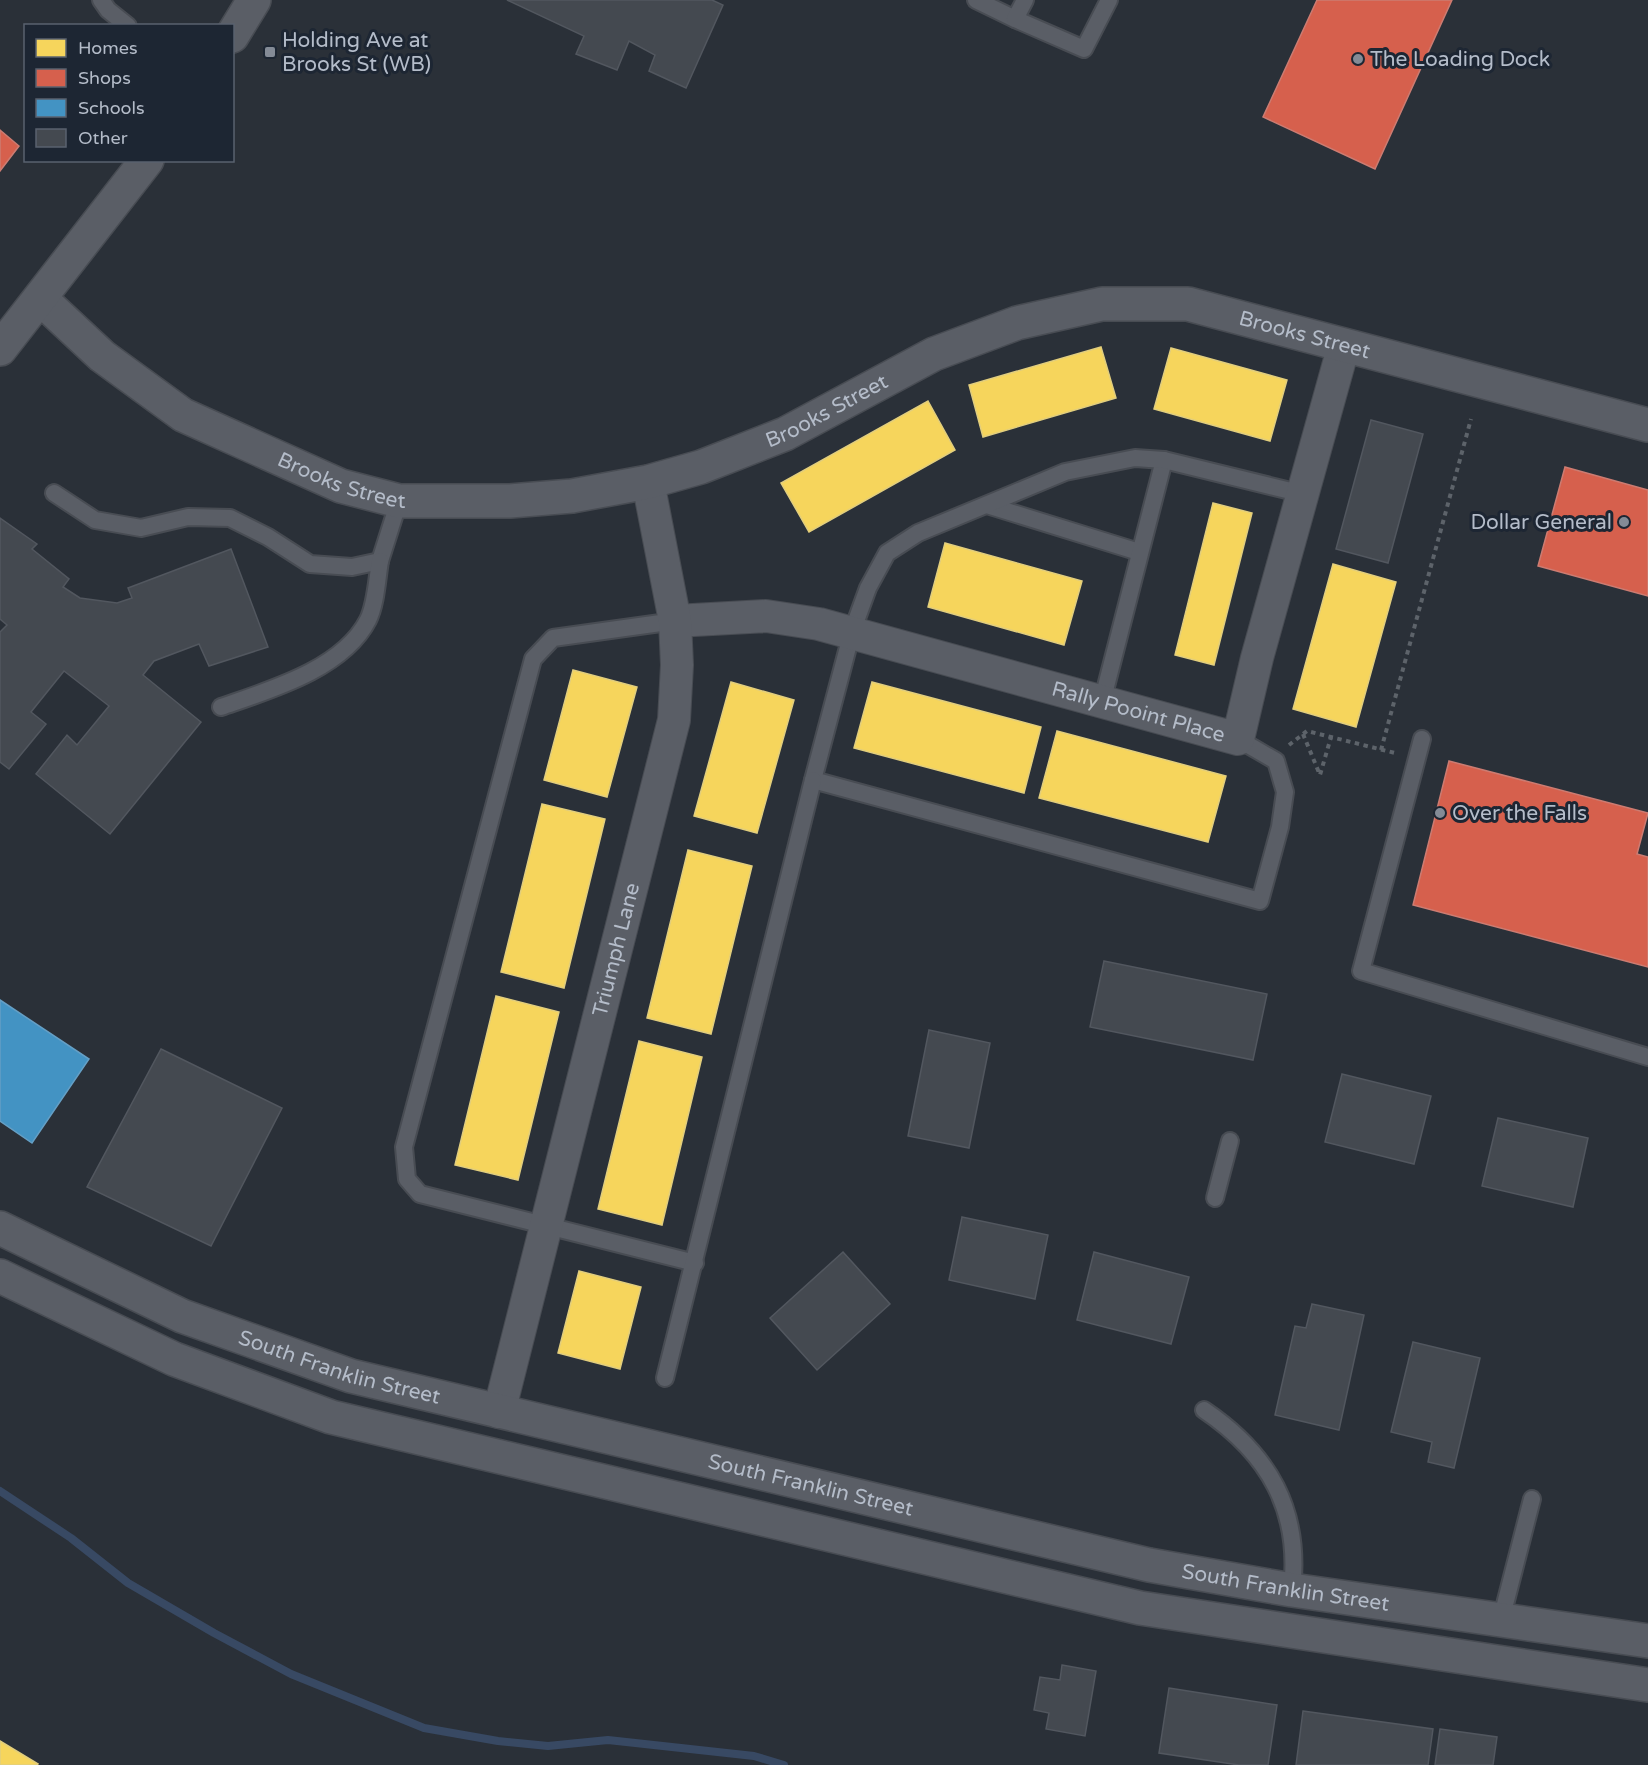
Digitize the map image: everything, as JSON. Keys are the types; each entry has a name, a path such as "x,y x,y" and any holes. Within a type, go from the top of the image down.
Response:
{"street":[{"path":"234,33 254,0"},
{"path":"0,349 42,299 145,162"},
{"name":"Brooks Street","path":"42,299 102,356 183,415 341,486 399,501 510,501 573,496 648,482 700,467 785,434 934,354 1017,322 1102,304 1188,303 1648,425"},
{"name":"Rally Pooint Place","path":"675,621 766,616 852,632 1238,739 1257,658 1344,345"},
{"name":"Triumph Lane","path":"499,1412 674,720 677,665 675,621 648,482"},
{"name":"South Franklin Street","path":"0,1228 182,1316 351,1376 1149,1565 1292,1590 1648,1641"},
{"name":"South Franklin Street","path":"0,1276 174,1359 332,1417 1140,1608 1648,1685"}],"lane":[{"path":"101,0 108,10 126,24"},
{"path":"976,0 1084,49 1109,0"},
{"path":"1015,19 1025,0"},
{"path":"665,1378 813,780 852,632 867,588 887,553 918,533 1065,472 1135,458 1164,460 1303,494"},
{"path":"1102,702 1164,460"},
{"path":"54,493 95,520 141,528 188,517 231,518 268,537 310,564 352,567 380,561"},
{"path":"221,707 277,687 341,655 369,619 380,561 399,501"},
{"path":"987,505 1139,552"},
{"path":"675,621 553,638 533,659 404,1147 407,1179 420,1194 695,1263"},
{"path":"813,780 1260,901 1280,827 1285,792 1276,761 1238,739"},
{"path":"1422,739 1361,971 1648,1057"},
{"path":"1215,1197 1230,1141"},
{"path":"1204,1410 1231,1428 1260,1458 1285,1504 1295,1566 1292,1590"},
{"path":"1501,1620 1532,1499"}],"path":[{"path":"1381,750 1471,419"},
{"path":"1284,749 1307,731 1395,753"},
{"path":"1303,734 1320,775 1331,737"}],"building: Homes":[{"path":"1101,347 1116,398 983,437 969,385"},
{"path":"1171,348 1287,380 1270,441 1154,409"},
{"path":"928,401 955,450 809,532 781,483"},
{"path":"1213,503 1252,513 1214,665 1175,655"},
{"path":"945,543 1082,581 1064,645 928,607"},
{"path":"1333,564 1396,582 1356,727 1293,709"},
{"path":"573,670 637,687 607,797 544,780"},
{"path":"731,682 794,700 757,833 694,816"},
{"path":"872,682 1041,727 1024,793 854,748"},
{"path":"1057,731 1226,776 1208,842 1039,798"},
{"path":"542,804 605,819 564,988 501,972"},
{"path":"688,850 752,866 711,1034 647,1018"},
{"path":"496,996 559,1012 518,1180 455,1165"},
{"path":"639,1041 702,1057 662,1225 598,1209"},
{"path":"579,1271 641,1287 620,1369 558,1353"},
{"path":"0,1741 38,1764 0,1765"}],"building: Shops":[{"name":"The Loading Dock","path":"1317,0 1452,0 1375,169 1263,117"},
{"path":"0,130 19,146 0,171"},
{"path":"1565,467 1648,490 1648,596 1538,566"},
{"path":"1449,761 1648,813 1637,854 1648,857 1648,967 1413,905"}],"building: Schools":[{"path":"0,1000 89,1059 32,1143 0,1121"}],"building: Other":[{"path":"507,0 712,0 723,5 686,88 649,71 655,55 629,41 617,70 576,54 584,36"},
{"path":"1371,420 1423,434 1388,563 1336,549"},
{"path":"0,518 37,544 32,549 69,579 63,587 80,598 117,603 132,598 128,588 231,549 268,647 209,666 199,644 154,661 143,675 201,722 110,834 36,774 67,735 77,745 109,706 64,671 31,712 46,724 9,769 0,762 0,632 7,625 0,619"},
{"path":"1104,961 1267,994 1253,1060 1090,1027"},
{"path":"929,1030 990,1043 969,1148 908,1136"},
{"path":"161,1049 282,1108 211,1246 87,1187"},
{"path":"1342,1074 1431,1096 1414,1164 1325,1142"},
{"path":"1498,1118 1588,1138 1573,1207 1482,1186"},
{"path":"962,1217 1048,1235 1035,1299 949,1280"},
{"path":"843,1252 890,1304 817,1370 770,1318"},
{"path":"1094,1252 1189,1277 1171,1344 1077,1320"},
{"path":"1312,1304 1364,1315 1339,1430 1275,1415 1295,1326 1306,1328"},
{"path":"1413,1342 1480,1358 1454,1468 1428,1462 1432,1442 1391,1432"},
{"path":"1062,1665 1096,1671 1085,1736 1046,1729 1049,1713 1034,1710 1040,1677 1060,1680"},
{"path":"1169,1688 1277,1705 1268,1765 1239,1765 1159,1753"},
{"path":"1303,1711 1433,1729 1428,1765 1296,1765"},
{"path":"1440,1729 1497,1737 1493,1765 1435,1765"}],"waterway":[{"path":"0,1491 71,1538 128,1583 214,1633 291,1674 424,1728 498,1741 548,1746 608,1740 754,1756 784,1765"}],"place":[{"name":"Holding Ave at Brooks St (WB)","path":"270,52"},
{"name":"The Loading Dock","path":"1358,59"},
{"name":"Dollar General","path":"1624,522"},
{"name":"Over the Falls","path":"1440,813"}]}
